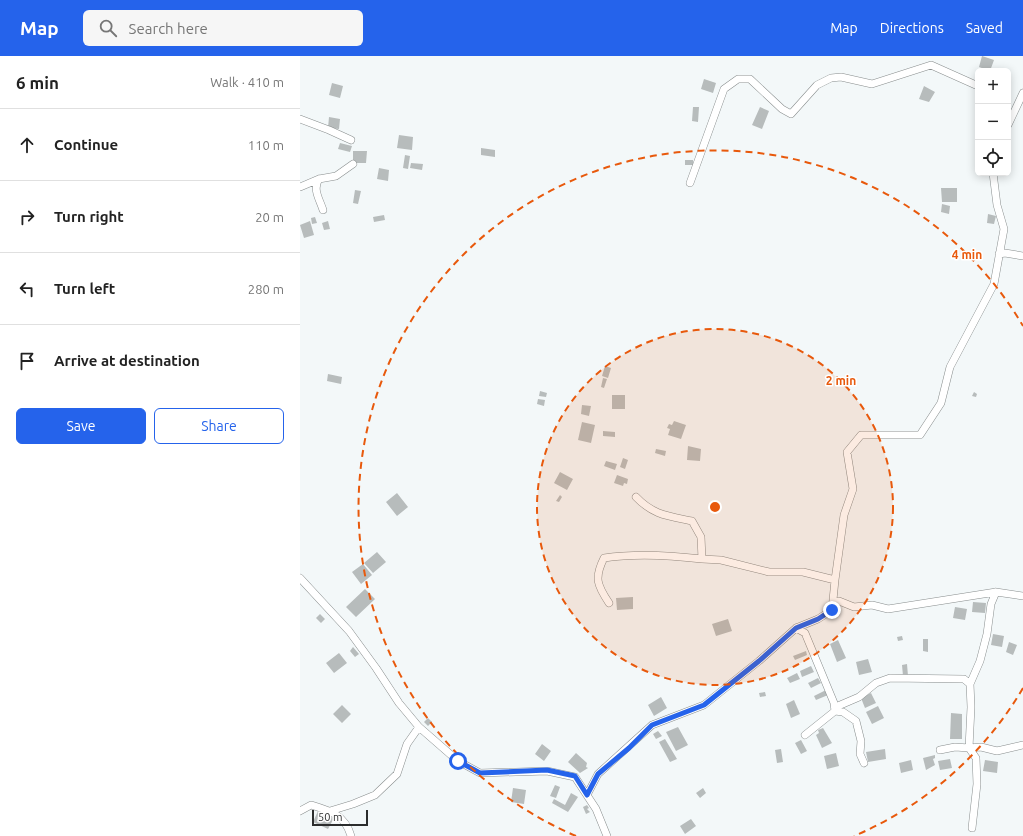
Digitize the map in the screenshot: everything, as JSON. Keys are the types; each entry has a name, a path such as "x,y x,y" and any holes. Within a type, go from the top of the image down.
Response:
{"street":[{"path":"690,183 724,89 738,79 750,79 782,109 791,114 817,85 831,78 841,77 872,84 931,64 975,85"},
{"path":"1011,109 1023,93"},
{"path":"300,119 350,140"},
{"path":"300,187 319,179 336,176 353,164"},
{"path":"832,610 844,515 853,488 847,452 861,435 920,435 941,403 950,367 994,284 1004,229 997,205 993,176"},
{"path":"319,179 316,184 316,190 323,210"},
{"path":"999,254 1005,253 1023,256"},
{"path":"636,497 645,506 656,513 692,521 701,537 702,559"},
{"path":"609,603 601,590 597,572 604,558 625,555 673,555 721,560 769,572 803,572 835,580"},
{"path":"300,578 349,632 376,668 399,703 419,727 458,761 480,773 547,770 575,776 596,809 607,836"},
{"path":"587,795 598,774 629,748 652,725 704,705 769,653 796,628 818,619 832,610 839,601 854,607 872,604 888,609 996,592 1023,596"},
{"path":"972,828 977,784 976,758 969,748 972,707 970,684 980,661 987,634 991,604 996,592"},
{"path":"796,628 805,633 834,703 835,712"},
{"path":"805,735 835,712 838,706 859,697 876,683 890,678 964,679 970,684"},
{"path":"835,712 843,712 856,721 861,741 860,754 864,763"},
{"path":"330,811 353,804 374,795 397,774 407,744 419,727"},
{"path":"940,750 955,747 981,747 997,751 1023,745"},
{"path":"300,810 311,805 330,811 348,824 351,836"}],"building":[{"path":"982,56 994,60 991,68 979,67"},
{"path":"704,79 716,83 713,93 701,89"},
{"path":"332,83 343,86 340,98 329,95"},
{"path":"924,86 935,92 929,102 919,99"},
{"path":"693,107 699,107 698,122 692,121"},
{"path":"760,107 769,111 762,129 752,125"},
{"path":"329,117 340,119 339,129 328,128"},
{"path":"399,135 413,137 412,150 397,148"},
{"path":"340,143 352,146 350,152 338,149"},
{"path":"481,148 495,150 495,157 481,155"},
{"path":"353,151 367,151 366,163 353,163"},
{"path":"405,155 410,156 408,169 403,168"},
{"path":"685,160 693,160 693,165 685,165"},
{"path":"411,163 423,164 422,170 410,168"},
{"path":"379,168 389,170 388,181 377,179"},
{"path":"941,188 957,188 957,202 942,202"},
{"path":"355,190 361,191 358,204 353,203"},
{"path":"942,204 950,206 949,214 941,212"},
{"path":"988,214 996,216 994,224 987,223"},
{"path":"384,215 385,220 374,222 373,217"},
{"path":"315,217 317,223 312,224 311,218"},
{"path":"310,221 314,235 304,238 300,225"},
{"path":"328,221 330,229 324,230 322,223"},
{"path":"605,366 611,368 608,378 602,376"},
{"path":"328,374 342,377 341,384 327,381"},
{"path":"603,378 607,379 604,388 601,387"},
{"path":"540,391 547,393 546,397 539,396"},
{"path":"974,392 977,394 976,397 972,396"},
{"path":"612,395 625,395 625,409 612,409"},
{"path":"538,399 545,400 544,406 537,404"},
{"path":"582,405 591,406 589,416 581,414"},
{"path":"674,421 686,425 681,439 668,435 670,429 667,428 669,424 672,425"},
{"path":"582,422 595,425 591,443 578,440"},
{"path":"603,431 615,432 615,437 603,436"},
{"path":"688,446 701,449 700,461 687,460"},
{"path":"656,449 666,451 665,456 655,453"},
{"path":"623,458 628,460 625,469 620,467"},
{"path":"606,461 617,464 615,470 604,466"},
{"path":"560,472 573,479 567,490 554,483"},
{"path":"617,475 628,479 627,484 624,483 623,486 614,483"},
{"path":"397,493 408,507 397,516 386,502"},
{"path":"560,495 562,497 559,502 556,501"},
{"path":"377,552 386,562 373,573 364,563"},
{"path":"363,564 372,575 361,584 352,572"},
{"path":"365,589 375,599 356,617 346,607"},
{"path":"633,597 633,609 617,610 616,598"},
{"path":"973,602 986,603 985,613 972,612"},
{"path":"955,607 967,609 965,620 953,618"},
{"path":"320,614 325,619 321,623 316,618"},
{"path":"728,619 732,631 716,636 712,624"},
{"path":"993,634 1004,636 1002,647 991,645"},
{"path":"902,636 903,640 898,641 897,637"},
{"path":"923,639 928,639 928,652 923,651"},
{"path":"838,640 846,658 837,662 830,644"},
{"path":"1009,642 1017,645 1013,655 1006,652"},
{"path":"353,647 359,654 355,657 350,651"},
{"path":"806,651 807,655 795,660 793,656"},
{"path":"339,653 347,663 334,673 326,663"},
{"path":"868,659 872,672 859,675 856,662"},
{"path":"907,664 908,676 903,676 902,665"},
{"path":"811,666 814,672 802,677 800,671"},
{"path":"797,673 800,679 790,683 787,678"},
{"path":"818,678 821,683 811,688 808,683"},
{"path":"826,690 828,695 816,700 814,696"},
{"path":"765,692 766,696 760,697 759,693"},
{"path":"871,693 876,703 865,708 861,698"},
{"path":"661,697 667,708 654,716 648,705"},
{"path":"794,700 800,714 791,718 786,704"},
{"path":"342,705 351,714 342,723 333,714"},
{"path":"878,706 884,718 872,724 866,712"},
{"path":"951,713 962,714 962,739 950,739"},
{"path":"428,718 432,722 428,726 424,722"},
{"path":"678,727 688,745 676,751 666,732"},
{"path":"823,728 832,743 822,748 816,735 819,733 818,730"},
{"path":"658,731 662,736 656,739 653,734"},
{"path":"665,739 677,759 670,762 659,742"},
{"path":"801,740 807,751 801,754 795,743"},
{"path":"542,744 551,751 544,761 535,754"},
{"path":"781,749 783,762 777,763 775,750"},
{"path":"885,749 886,759 868,762 866,752"},
{"path":"576,753 587,763 586,767 588,768 580,773 568,762"},
{"path":"836,753 839,766 827,769 824,756"},
{"path":"935,755 935,758 933,759 935,765 926,770 923,758"},
{"path":"950,759 952,768 940,770 938,761"},
{"path":"911,760 913,770 901,773 899,763"},
{"path":"985,760 998,762 997,773 983,771"},
{"path":"555,785 560,787 556,798 550,796"},
{"path":"513,788 526,790 524,804 511,802"},
{"path":"703,788 706,793 700,798 696,793"},
{"path":"571,793 578,797 568,812 552,803 554,799 565,805"},
{"path":"587,805 589,808 587,809 590,812 586,814 583,807"},
{"path":"318,811 334,818 328,829 313,822"},
{"path":"691,819 696,826 685,834 680,826"}],"route":[{"path":"458,761 480,773 547,770 575,776 587,795 598,774 629,748 652,725 704,705 734,682 796,628 818,619 832,610"}]}
